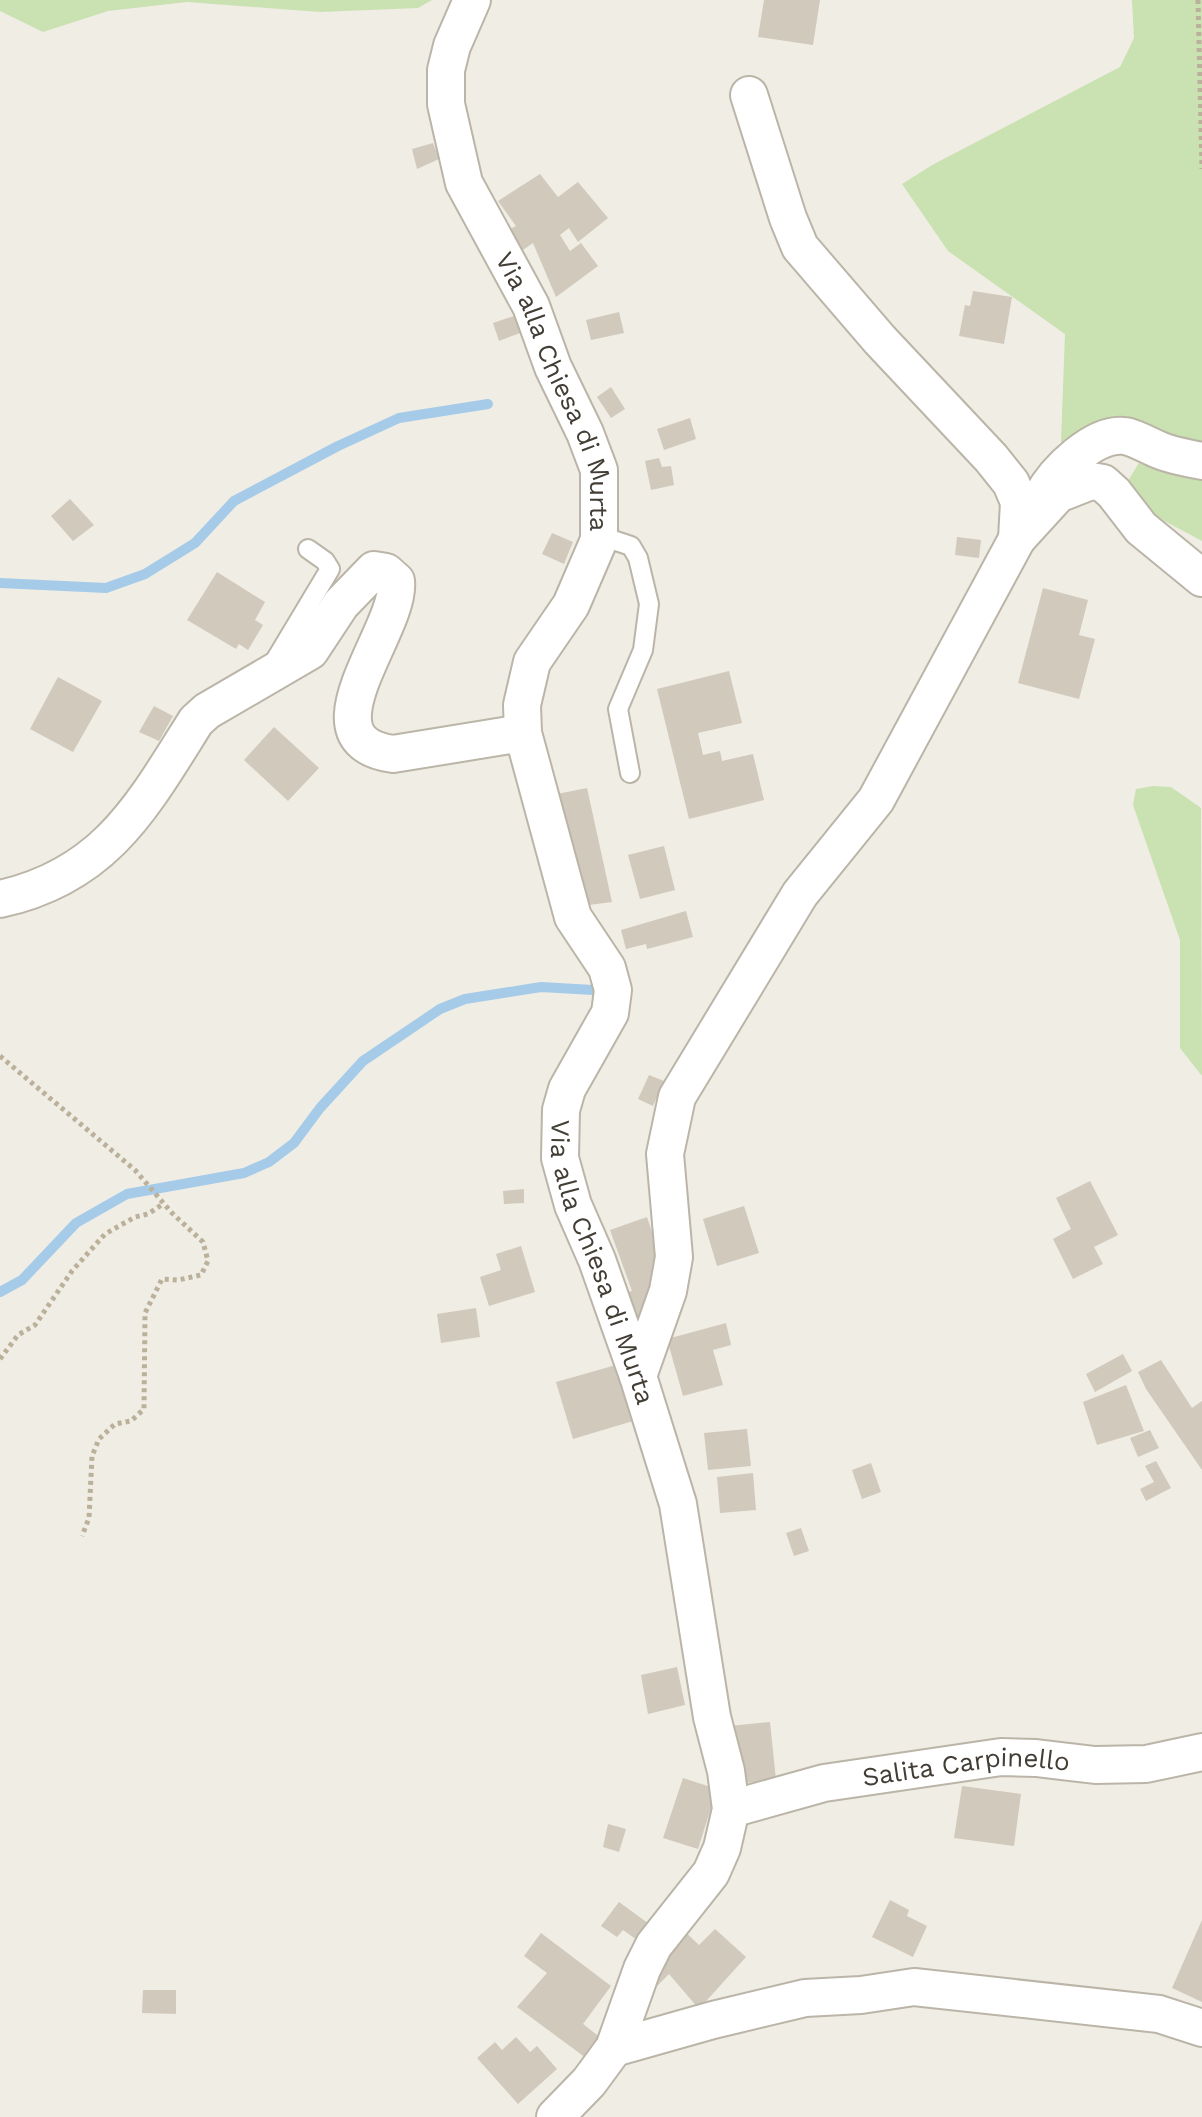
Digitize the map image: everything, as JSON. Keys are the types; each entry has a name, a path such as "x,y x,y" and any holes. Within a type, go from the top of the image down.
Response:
{"street":[{"name":"Via alla Chiesa di Murta","path":"472,0 452,46 446,70 446,104 464,183 531,306 553,367 599,470 599,540 571,605 532,662 522,705 523,733 573,917 607,968 613,990 610,1013 567,1089 561,1110 560,1158 573,1205 597,1260 638,1376 678,1504 712,1717 726,1771 731,1809 722,1848 711,1873 654,1945 642,1969 614,2048 589,2082 555,2117"},
{"path":"749,95 800,247 1011,483 1019,502 1017,539"},
{"path":"638,1376 668,1291 674,1257 665,1154 677,1097 800,894 876,800 1051,480 1083,451 1102,441 1124,436 1163,452 1202,461"},
{"path":"1017,539 1058,494 1091,481 1103,483 1141,528 1202,578"},
{"path":"0,899 51,884 109,845 143,804 196,721 207,711 310,651 341,604 374,570 386,572 396,581 395,602 362,674 352,708 352,722 365,745 393,754 523,733"},
{"name":"Salita Carpinello","path":"731,1809 824,1783 1001,1757 1095,1765 1146,1764 1202,1752"},
{"path":"614,2048 805,1998 861,1995 914,1987 1159,2014 1202,2028"}],"lane":[{"path":"599,540 631,546 638,558 649,604 643,650 618,709 630,773"},
{"path":"262,679 330,569 325,561 308,549"}],"path":[{"path":"1198,0 1202,169"},
{"path":"0,1056 118,1155 203,1242 208,1261 201,1275 178,1280 162,1279 145,1313 144,1409 131,1421 115,1424 99,1439 92,1456 89,1518 82,1536"},
{"path":"0,1359 18,1335 35,1325 72,1271 105,1234 164,1204"}],"green space":[{"path":"0,0 432,0 418,8 320,12 187,2 108,11 43,32 0,11"},
{"path":"1132,0 1202,0 1202,444 1061,442 1065,334 948,251 902,184 934,164 1120,67 1134,38"},
{"path":"1139,463 1202,479 1202,541 1157,517 1126,484"},
{"path":"1171,787 1201,808 1202,1076 1180,1048 1180,940 1133,805 1136,789"}],"building":[{"path":"764,0 820,0 813,45 758,37"},
{"path":"433,143 439,159 417,169 412,149"},
{"path":"540,174 558,197 578,182 608,218 578,242 569,228 560,235 570,251 581,243 598,266 556,297 533,243 520,252 506,231 516,226 498,201"},
{"path":"973,291 1012,297 1004,344 959,336 965,305 970,306"},
{"path":"619,312 624,333 591,340 586,320"},
{"path":"514,316 520,333 499,341 493,323"},
{"path":"611,387 625,409 611,418 597,397"},
{"path":"690,418 696,439 664,450 657,429"},
{"path":"659,458 662,467 671,466 674,485 651,490 645,461"},
{"path":"70,499 94,525 73,541 51,516"},
{"path":"552,533 573,542 564,564 542,554"},
{"path":"957,537 981,540 979,558 955,555"},
{"path":"217,572 265,602 255,620 263,625 248,650 239,644 236,649 187,620"},
{"path":"1043,588 1088,600 1079,635 1095,639 1079,699 1018,683"},
{"path":"729,671 742,723 698,733 703,755 720,751 722,761 753,754 764,800 689,819 657,689"},
{"path":"58,677 102,701 73,752 30,729"},
{"path":"154,706 173,716 159,741 139,732"},
{"path":"274,727 319,768 288,801 244,760"},
{"path":"587,788 612,902 581,906 547,796"},
{"path":"664,846 675,890 640,899 628,855"},
{"path":"686,911 693,937 647,949 646,944 626,949 621,930"},
{"path":"649,1075 664,1081 653,1106 638,1099"},
{"path":"1090,1181 1118,1235 1094,1247 1103,1264 1073,1279 1053,1239 1071,1229 1056,1198"},
{"path":"524,1189 524,1203 504,1204 503,1191"},
{"path":"744,1206 759,1253 717,1266 703,1219"},
{"path":"647,1217 654,1238 665,1239 657,1292 634,1329 621,1294 632,1291 610,1230"},
{"path":"521,1246 535,1292 489,1306 480,1277 501,1270 496,1254"},
{"path":"476,1308 480,1337 441,1343 437,1314"},
{"path":"726,1323 731,1345 713,1350 723,1385 683,1396 667,1339"},
{"path":"1123,1354 1132,1371 1095,1392 1086,1374"},
{"path":"1161,1360 1192,1408 1202,1401 1202,1470 1146,1389 1138,1372"},
{"path":"616,1365 633,1421 573,1439 556,1382"},
{"path":"1126,1385 1144,1431 1097,1445 1083,1402"},
{"path":"747,1429 751,1466 708,1470 704,1433"},
{"path":"1150,1430 1159,1448 1138,1457 1130,1438"},
{"path":"1156,1461 1171,1488 1146,1501 1140,1489 1154,1482 1145,1466"},
{"path":"871,1463 881,1492 862,1499 852,1470"},
{"path":"753,1473 756,1510 720,1513 717,1477"},
{"path":"801,1528 809,1551 794,1556 786,1533"},
{"path":"677,1667 685,1705 648,1714 641,1675"},
{"path":"770,1722 776,1780 734,1784 729,1726"},
{"path":"683,1778 717,1789 698,1849 663,1838"},
{"path":"962,1786 1021,1794 1014,1846 954,1838"},
{"path":"608,1824 626,1829 619,1852 603,1847"},
{"path":"890,1900 909,1910 907,1916 927,1926 913,1957 872,1937"},
{"path":"619,1902 656,1929 644,1945 623,1930 617,1937 601,1926"},
{"path":"1202,1920 1202,2002 1172,1988"},
{"path":"679,1926 699,1945 715,1929 746,1957 699,2009 669,1974 656,1987 646,1977"},
{"path":"541,1933 611,1986 583,2024 601,2038 586,2058 517,2007 547,1973 524,1956"},
{"path":"143,1990 176,1990 176,2014 142,2013"},
{"path":"516,2037 530,2052 537,2046 557,2069 518,2104 477,2058 495,2042 502,2050"}],"waterway":[{"path":"0,583 106,588 145,574 195,543 234,501 338,446 399,418 488,404"},
{"path":"0,1292 22,1280 76,1223 127,1194 244,1173 269,1162 294,1143 320,1108 363,1061 440,1009 465,999 541,987 593,990"}]}
